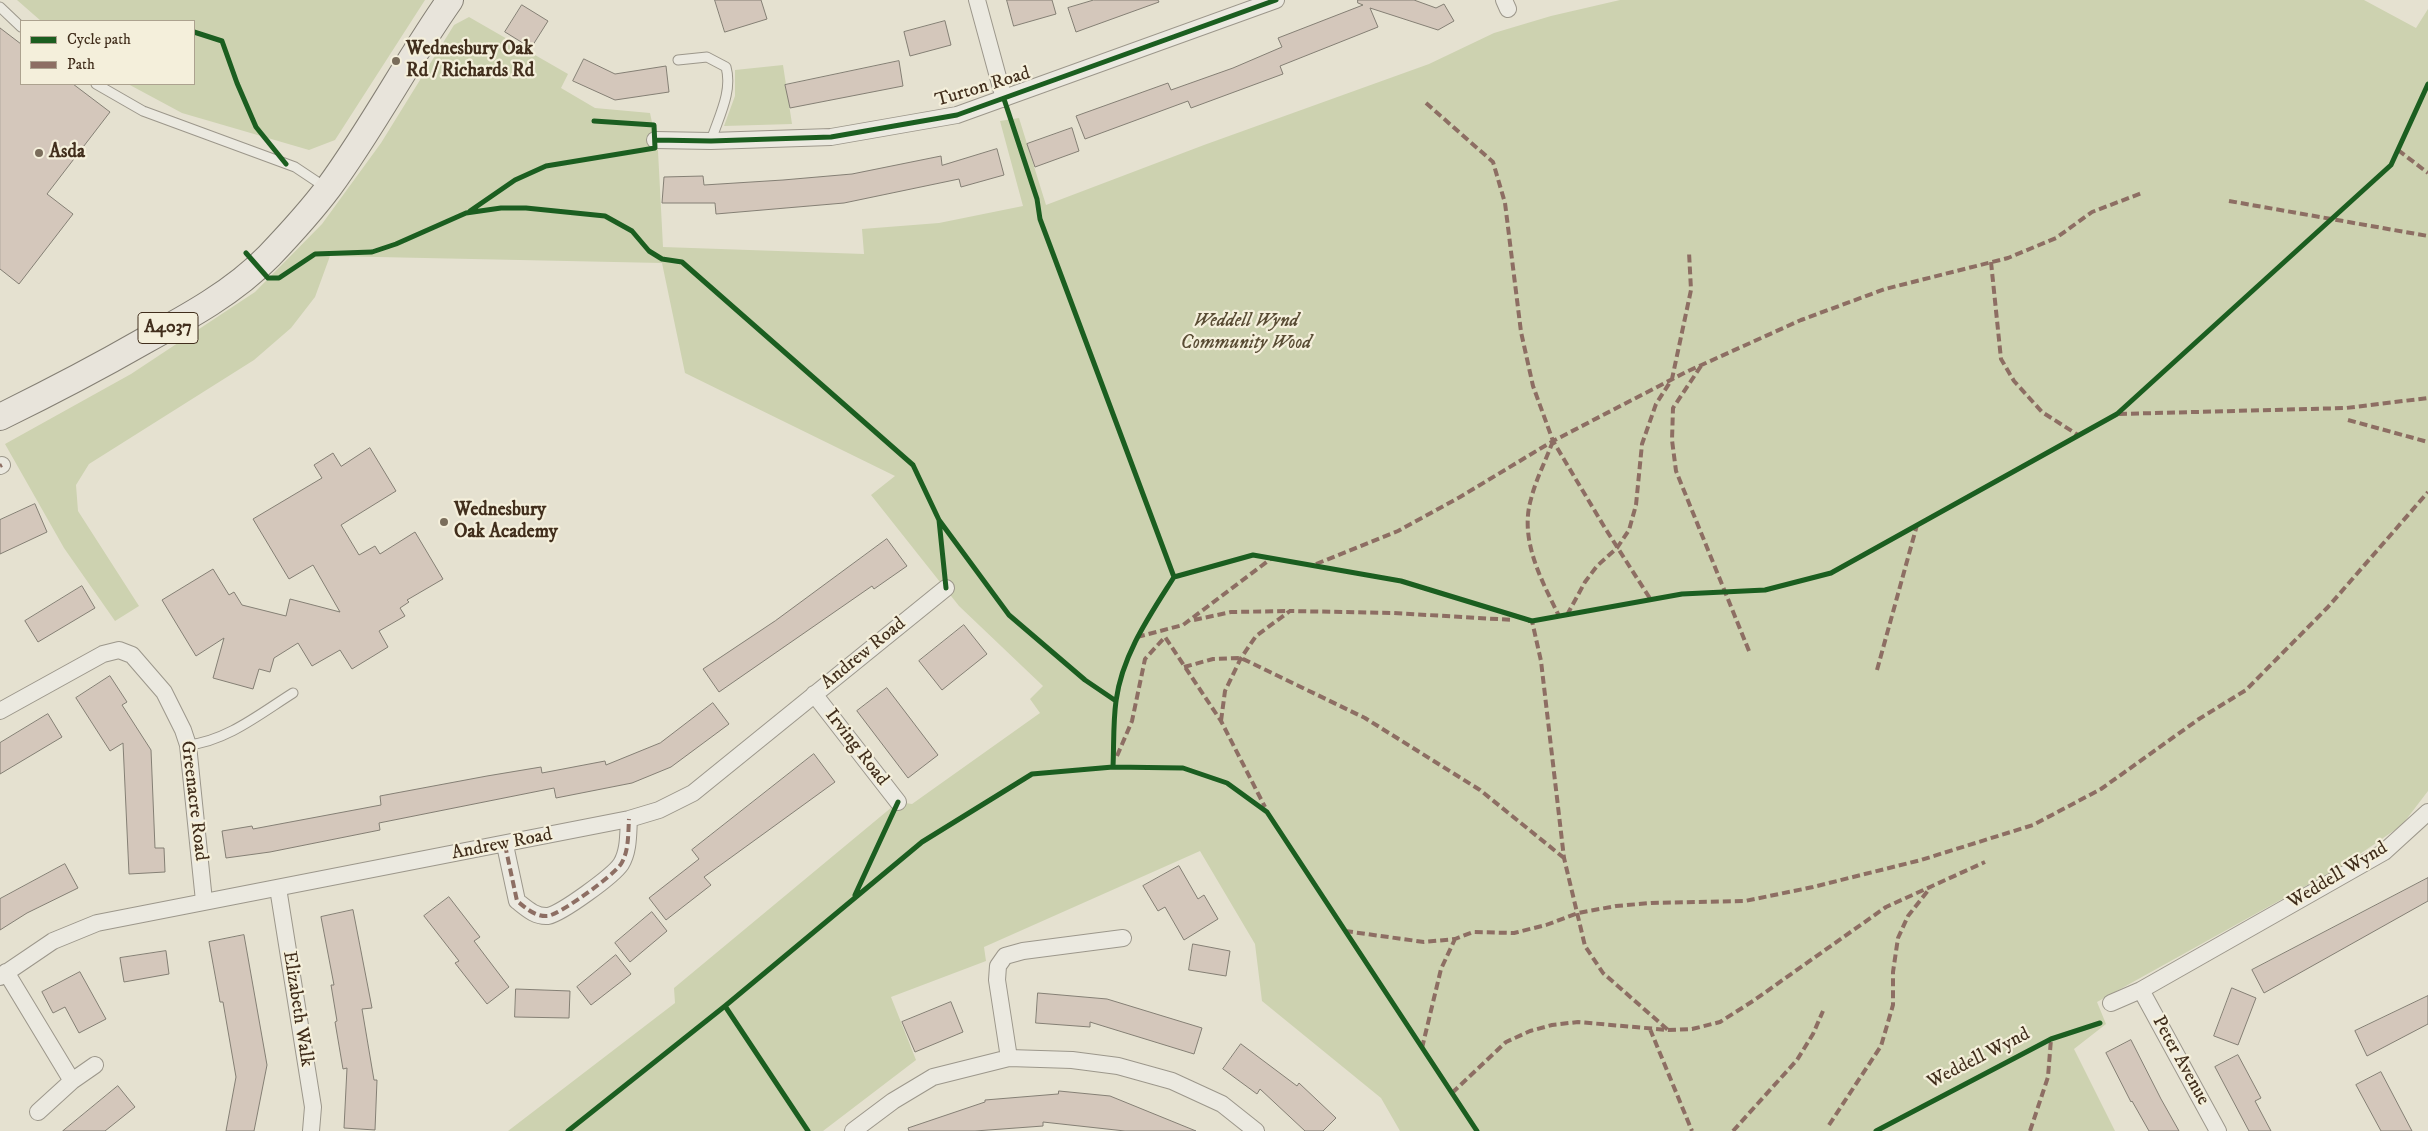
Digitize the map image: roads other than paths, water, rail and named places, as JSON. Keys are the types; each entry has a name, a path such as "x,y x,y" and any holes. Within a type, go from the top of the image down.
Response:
{"main road":[{"name":"A4037","path":"0,417 82,376 186,318 225,293 268,258 328,189 367,132 423,39 450,0"}],"street":[{"path":"977,0 1004,99"},
{"name":"Turton Road","path":"655,140 711,141 831,137 957,115 1276,0"},
{"name":"Andrew Road","path":"3,975 69,933 97,923 506,845 629,819 659,810 693,792 757,743 814,694 946,588"},
{"name":"Greenacre Road","path":"0,711 103,654 119,650 132,655 164,692 184,730 188,745 204,902"},
{"name":"Irving Road","path":"814,694 898,802"},
{"name":"Weddell Wynd","path":"2111,1003 2142,990 2384,852 2428,812"},
{"path":"506,845 517,901 532,913 547,916 566,909 620,866 627,850 629,819"},
{"name":"Elizabeth Walk","path":"278,888 313,1107 311,1131"},
{"path":"1008,1058 997,980 998,966 1005,956 1023,951 1123,938"},
{"path":"3,975 72,1081"},
{"name":"Peter Avenue","path":"2142,990 2218,1131"},
{"path":"853,1131 893,1101 933,1077 1008,1058 1072,1060 1118,1066 1172,1081 1222,1104 1256,1131"},
{"path":"38,1112 72,1081 95,1065"}],"lane":[{"path":"0,7 20,26"},
{"path":"678,60 707,57 726,67 729,80 727,92 711,141"},
{"path":"98,85 143,111 295,167 328,189"},
{"path":"188,745 202,744 224,736 294,693"}],"place":[{"name":"Wednesbury Oak Rd / Richards Rd","path":"396,61"},
{"name":"Asda","path":"39,153"},
{"name":"Wednesbury Oak Academy","path":"444,522"}],"park label":[{"name":"Weddell Wynd Community Wood","path":"1246,333"}]}
